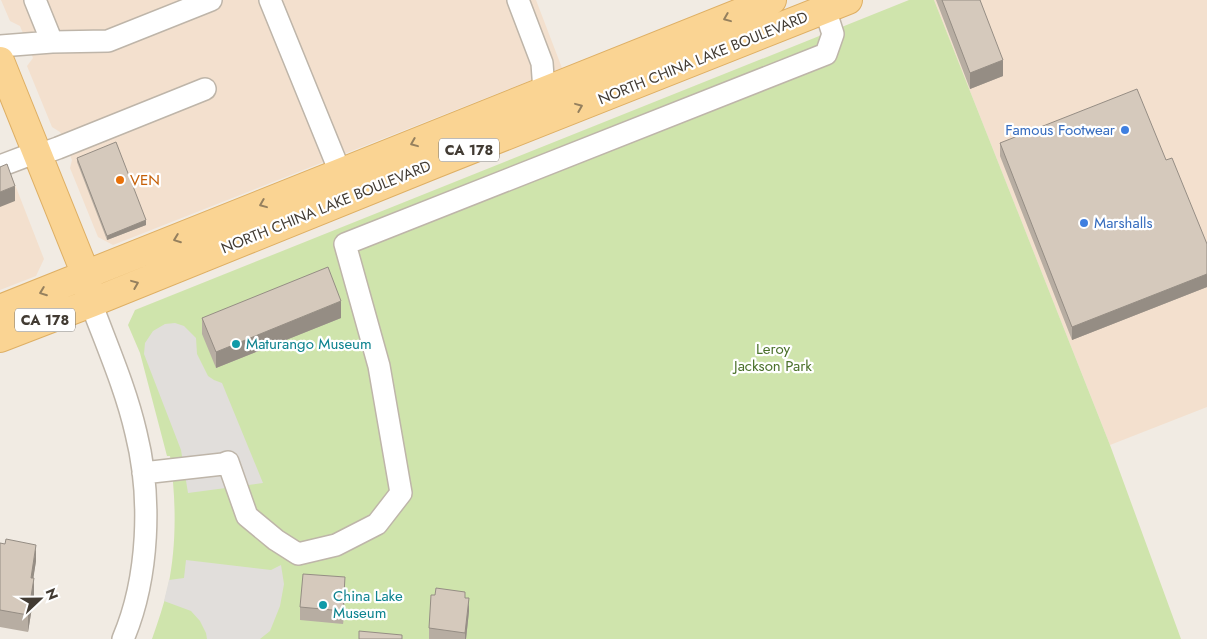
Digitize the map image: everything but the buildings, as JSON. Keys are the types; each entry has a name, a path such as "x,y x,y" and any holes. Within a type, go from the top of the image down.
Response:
{"main road":[{"name":"NORTH CHINA LAKE BOULEVARD","path":"0,309 772,0"},
{"name":"NORTH CHINA LAKE BOULEVARD","path":"0,338 90,304 432,165 836,5"},
{"path":"0,61 86,276 90,304"},
{"path":"432,165 463,138 540,109 546,100 544,91"}],"street":[{"path":"35,0 52,42"},
{"path":"0,46 52,42 108,41 211,0"},
{"path":"270,0 340,172"},
{"path":"518,0 542,63 544,91"},
{"path":"143,473 228,462 247,516 276,540 298,554 336,545 377,524 401,492 379,366 345,244 826,54 834,34 836,5"},
{"path":"0,166 37,152 44,153 58,148 205,89"},
{"path":"90,304 128,404 137,433 143,473 146,518 143,560 140,584 123,639"}],"shaded area":[{"path":"1,0 536,0 562,68 113,245 98,237 70,168 72,160 60,132 52,127 27,66 33,58 20,26 10,21"},
{"path":"934,0 1207,0 1207,407 1110,445"},
{"path":"5,159 44,259 36,276 0,290 0,161"},
{"path":"175,323 184,326 196,338 197,354 208,376 222,383 263,483 188,493 181,450 144,354 145,343 153,331 165,324"},
{"path":"186,560 271,570 281,565 284,584 280,606 270,631 260,639 207,639 200,621 191,611 164,601 169,580 184,578"}],"green space":[{"name":"Leroy Jackson Park","path":"909,0 934,0 1110,445 1181,639 152,639 165,600 171,571 174,505 170,456 167,456 140,353 128,325 135,310"}],"place":[{"name":"Famous Footwear","path":"1125,130"},
{"name":"VEN","path":"120,180"},
{"name":"Marshalls","path":"1084,223"},
{"name":"Maturango Museum","path":"236,344"},
{"name":"China Lake Museum","path":"323,605"}]}
